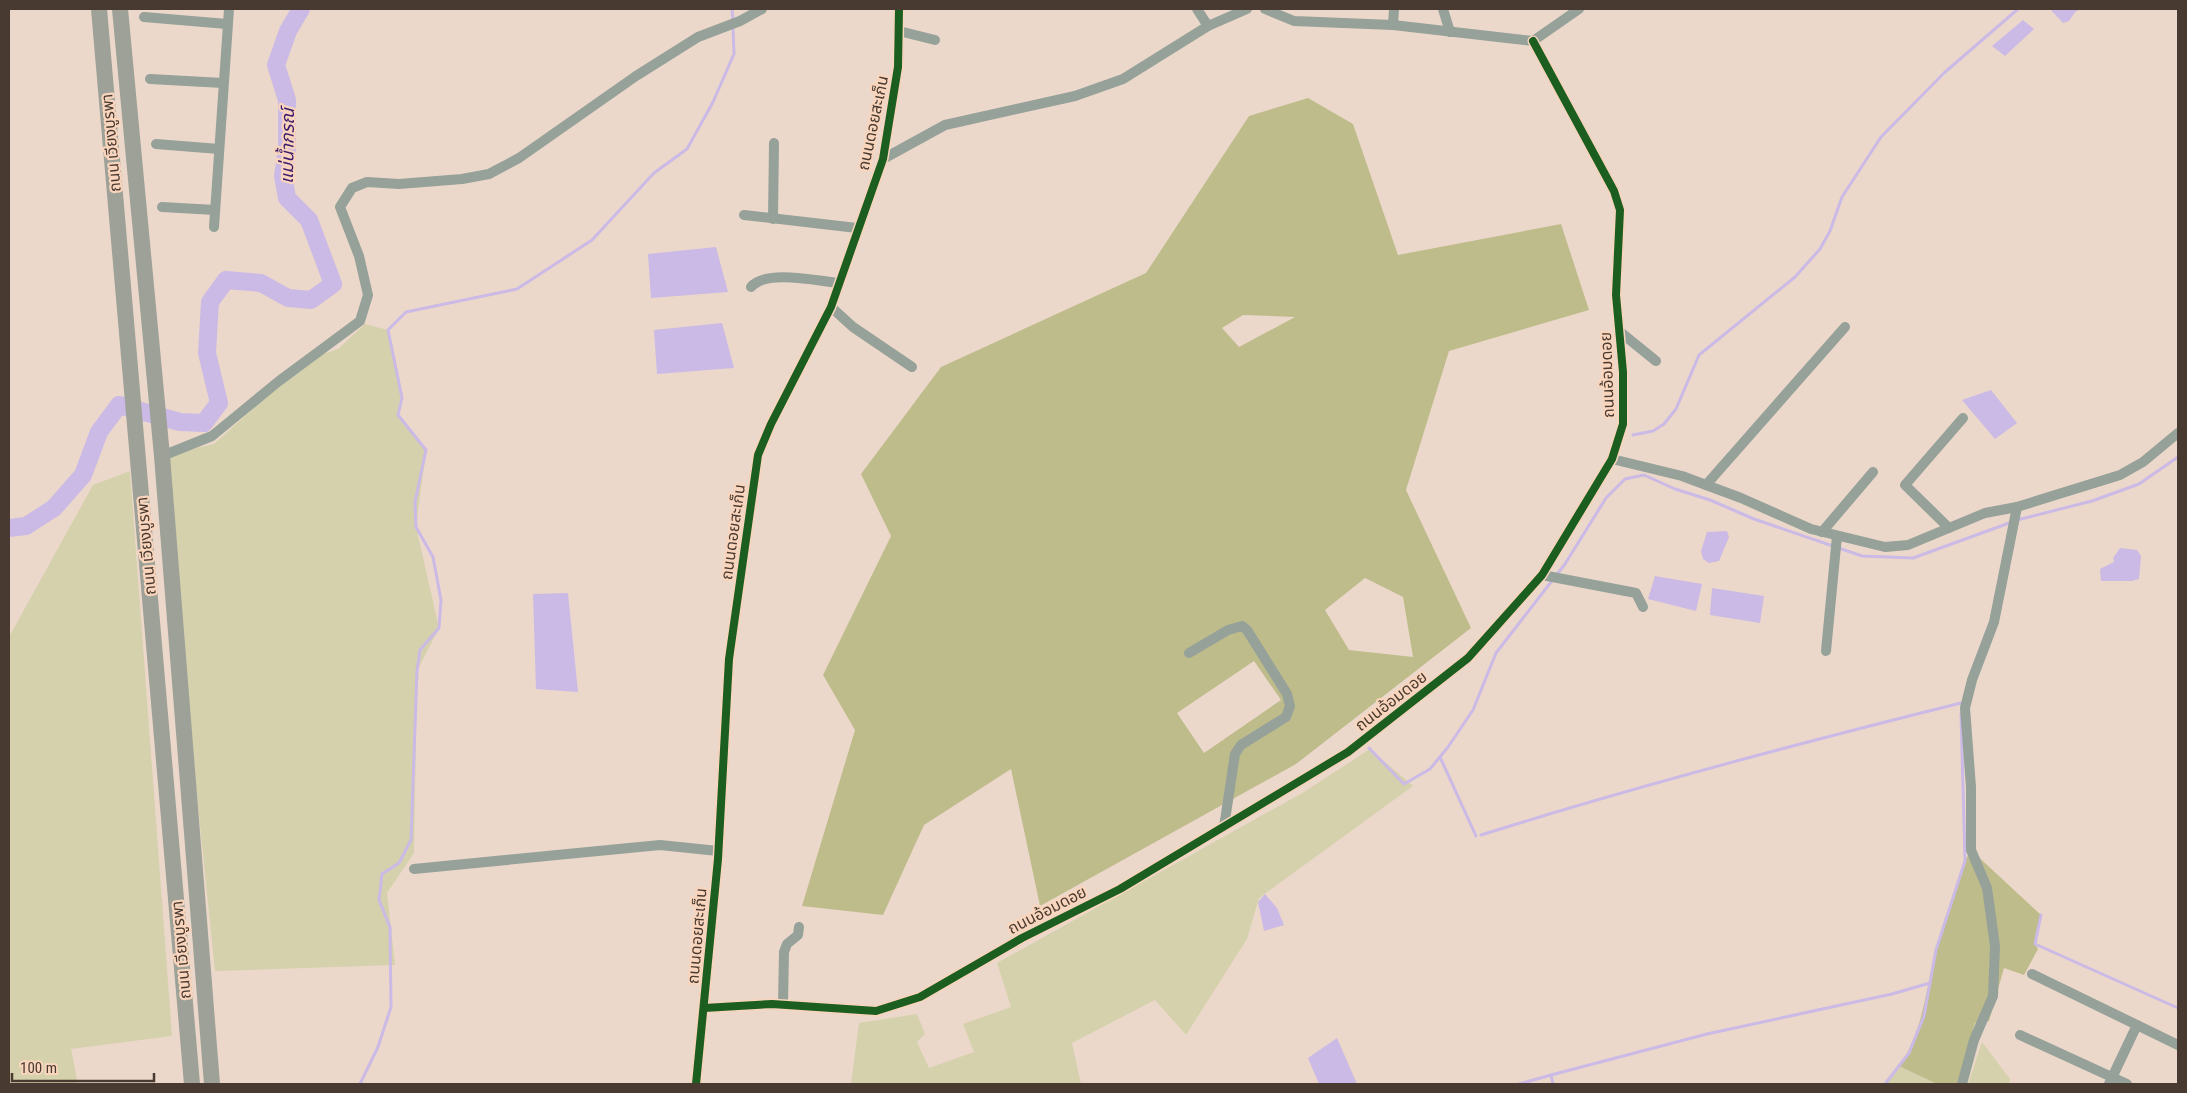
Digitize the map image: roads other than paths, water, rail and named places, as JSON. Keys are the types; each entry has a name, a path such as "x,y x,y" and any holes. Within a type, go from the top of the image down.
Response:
{"main road":[{"name":"ถนน เวียงบูรพา","path":"99,9 192,1084"},
{"name":"ถนน เวียงบูรพา","path":"120,9 162,456 212,1084"},
{"path":"165,767 187,764"}],"street":[{"path":"214,227 229,9"},
{"path":"162,456 212,436 278,380 360,321 368,295 359,256 340,207 352,188 367,182 399,184 462,179 489,174 519,158 636,76 698,37 740,21 762,9"},
{"name":"ถนนดอยสะเก็น","path":"696,1084 718,851 729,659 758,455 771,424 831,307 857,228 883,159 894,98 899,31 898,9"},
{"path":"1197,9 1208,26"},
{"path":"883,159 945,125 1076,96 1123,79 1208,26 1247,9"},
{"path":"1265,9 1294,20 1393,26 1533,41 1579,9"},
{"path":"1393,26 1394,9"},
{"path":"1443,9 1450,32"},
{"path":"144,17 227,24"},
{"path":"899,31 935,40"},
{"name":"ถนนอ้อมดอย","path":"704,1008 783,1005 876,1011 920,997 1022,938 1120,889 1348,752 1468,658 1542,575 1612,458 1623,424 1623,372 1616,295 1620,210 1614,191 1533,41"},
{"path":"150,79 223,83"},
{"path":"773,219 774,143"},
{"path":"156,144 219,149"},
{"path":"162,207 215,210"},
{"path":"744,215 857,228"},
{"path":"750,287 758,280 774,277 839,283"},
{"path":"831,307 853,327 912,367"},
{"path":"1706,485 1845,327"},
{"path":"1619,331 1656,361"},
{"path":"1949,528 1905,484 1963,418"},
{"path":"1612,458 1682,476 1822,532 1885,547 1908,545 1985,513 2017,507 2120,475 2143,462 2178,433"},
{"path":"1822,532 1873,472"},
{"path":"1962,1084 1974,1040 1993,996 1995,946 1987,888 1971,850 1971,787 1965,708 1972,680 1994,622 2017,507"},
{"path":"1826,651 1836,536"},
{"path":"1542,575 1636,593 1643,608"},
{"path":"1189,652 1228,630 1242,626 1247,630 1287,694 1290,706 1286,717 1242,745 1236,754 1224,827"},
{"path":"414,869 660,845 718,851"},
{"path":"783,1005 784,952 787,944 798,935 800,927"},
{"path":"2032,974 2178,1045"},
{"path":"2110,1081 2137,1025"},
{"path":"2020,1035 2110,1081 2127,1084"}],"waterway":[{"name":"แม่น้ำกรณ์","path":"9,528 26,526 54,508 83,475 99,432 119,405 180,422 204,423 219,403 207,353 210,302 226,280 261,283 288,298 311,300 333,284 309,220 287,198 283,176 287,150 287,100 276,65 288,31 301,9"},
{"path":"732,9 733,20"},
{"path":"1633,435 1653,431 1664,424 1676,409 1699,355 1795,277 1820,249 1830,231 1842,197 1881,137 1944,73 2018,9"},
{"path":"360,1084 378,1047 391,1007 390,927 379,900 382,874 399,863 411,840 417,671 420,650 439,628 441,600 433,557 416,527 415,502 426,450 398,415 402,398 388,330 406,312 517,289 592,240 654,173 687,149 713,102 734,54 733,27"},
{"path":"2017,520 2092,501 2139,484 2178,457"},
{"path":"1369,748 1404,784 1430,769 1448,747 1473,710 1496,653 1565,564 1606,498 1625,479 1644,475 1754,519 1862,556 1913,558 2012,522"},
{"path":"1481,835 1720,765 1961,703"},
{"path":"1885,1084 1909,1053 1924,1016 1936,950 1965,861 1961,714"},
{"path":"1440,757 1476,836"},
{"path":"2041,915 2035,944 2178,1008"},
{"path":"1553,1084 1551,1075 1707,1034 1892,994 1930,983"},
{"path":"1519,1084 1551,1075"}]}
